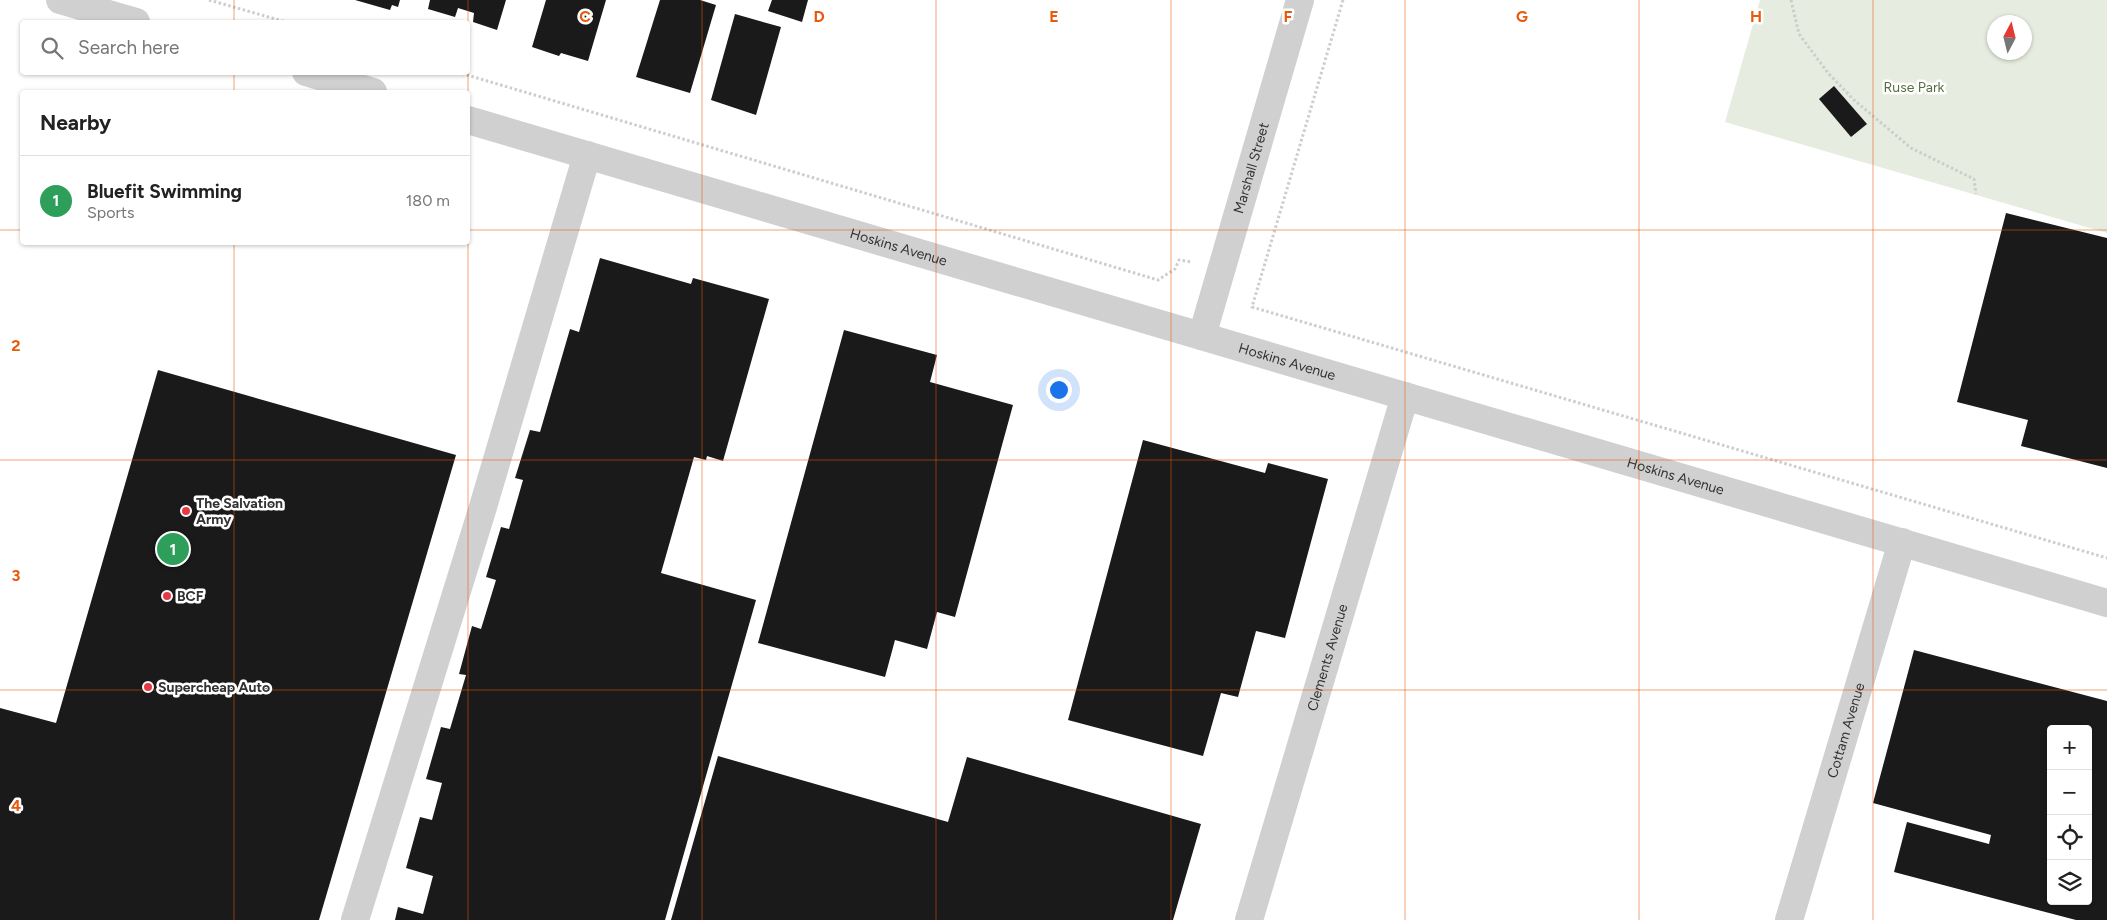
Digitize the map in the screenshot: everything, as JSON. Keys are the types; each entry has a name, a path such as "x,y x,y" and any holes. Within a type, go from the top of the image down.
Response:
{"street":[{"path":"60,0 129,20"},
{"name":"Marshall Street","path":"1202,336 1300,0"},
{"path":"316,75 367,90"},
{"name":"Hoskins Avenue","path":"470,121 2107,604"},
{"path":"355,920 483,508 587,156"},
{"name":"Clements Avenue","path":"1250,920 1405,396"},
{"name":"Cottam Avenue","path":"1790,920 1902,542"}],"path":[{"path":"209,0 279,20"},
{"path":"1343,0 1252,307 2107,558"},
{"path":"1791,0 1799,34 1828,73 1860,106 1911,148 1974,179 1976,194"},
{"path":"467,75 1158,280 1175,269 1179,260 1221,270 1259,283"}],"green space":[{"name":"Ruse Park","path":"1760,0 2107,0 2107,233 1725,122"}],"building":[{"path":"355,0 400,0 398,7 392,5 390,10"},
{"path":"430,0 506,0 497,30 473,22 474,13 458,8 455,17 428,9"},
{"path":"546,0 606,0 588,61 561,53 559,56 532,47"},
{"path":"660,0 700,0 716,5 690,93 636,77"},
{"path":"772,0 808,0 802,22 768,11"},
{"path":"735,14 781,27 756,115 711,100"},
{"path":"1834,86 1867,124 1851,137 1819,99"},
{"path":"2006,213 2107,238 2107,468 2021,446 2028,420 1957,402"},
{"path":"600,258 691,284 693,278 769,299 723,461 707,456 706,460 694,457 661,573 756,600 665,920 395,920 398,907 423,914 433,876 406,868 420,817 432,820 442,783 426,779 441,727 450,729 466,675 459,674 472,626 481,629 496,580 486,577 501,527 509,529 523,480 515,478 530,430 540,432 570,329 579,332"},
{"path":"844,330 937,355 930,382 1013,405 955,617 937,612 927,649 895,640 885,677 758,643"},
{"path":"158,370 456,455 319,920 0,920 0,708 56,723"},
{"path":"1143,440 1265,473 1268,463 1328,479 1285,638 1256,631 1238,697 1221,693 1203,756 1068,720"},
{"path":"1914,650 2107,701 2107,920 2076,920 1894,872 1907,822 1989,844 1991,835 1873,803"},
{"path":"718,756 948,822 967,757 1201,824 1173,920 671,920"}],"place":[{"name":"The Salvation Army","path":"186,511"},
{"name":"Bluefit Swimming","path":"173,549"},
{"name":"BCF","path":"167,596"},
{"name":"Supercheap Auto","path":"148,687"}]}
